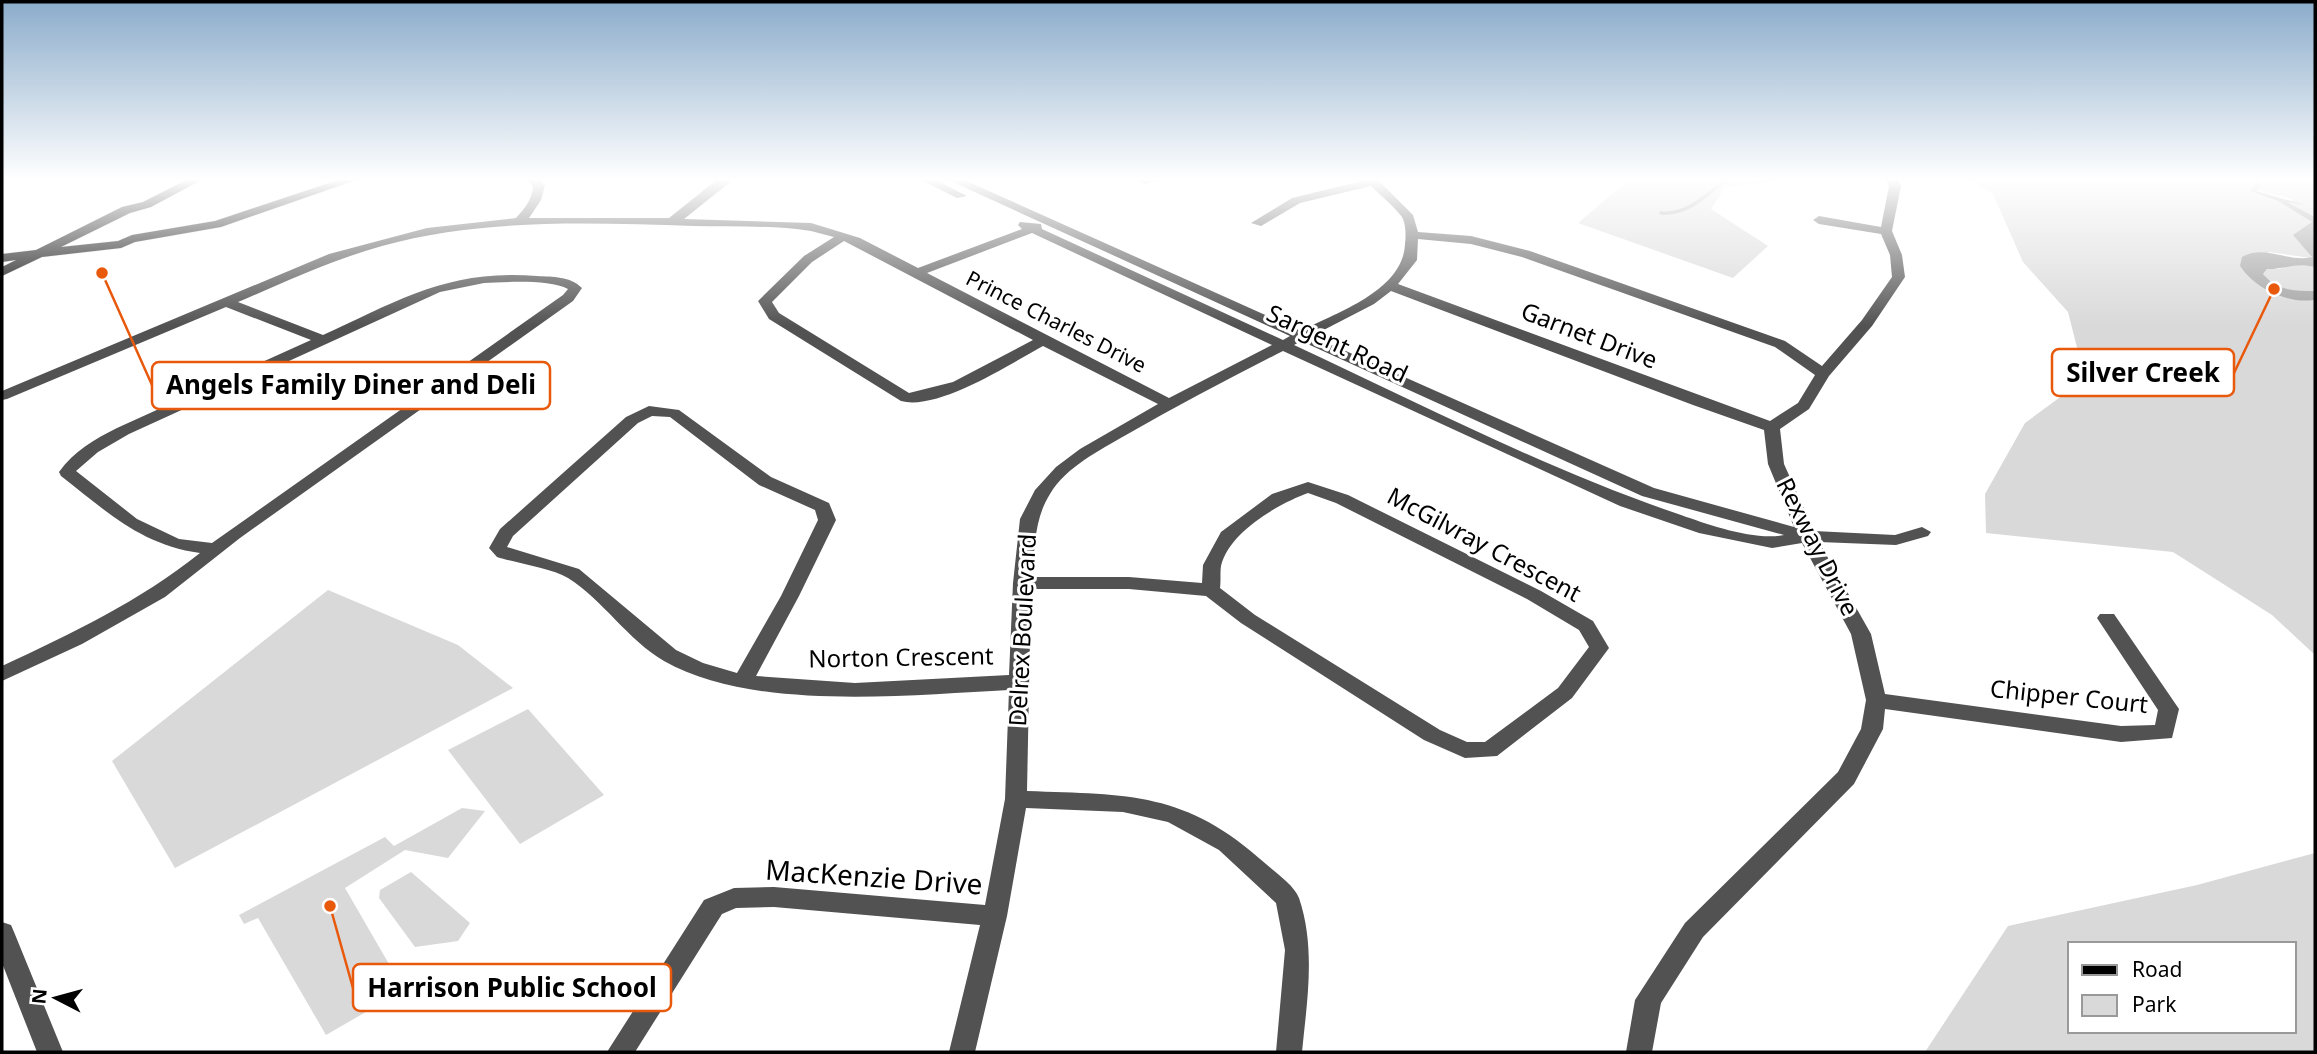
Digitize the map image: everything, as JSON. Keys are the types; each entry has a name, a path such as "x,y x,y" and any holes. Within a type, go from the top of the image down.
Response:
{"main road":[{"path":"2,283 97,227"},
{"path":"2,258 63,247 112,227"},
{"path":"124,227 137,238"},
{"path":"2,251 121,244 137,238 199,227"},
{"path":"86,240 126,236 137,238"},
{"path":"2,272 39,253"}],"street":[{"name":"Prince Charles Drive","path":"2,396 374,243 446,227"},
{"name":"Prince Charles Drive","path":"808,227 843,236 1169,404"},
{"name":"Sargent Road","path":"1029,227 1626,502 1705,529 1772,543 1807,536"},
{"path":"916,273 1038,227"},
{"name":"Sargent Road","path":"1059,227 1648,492 1807,536 1896,540 1922,532"},
{"path":"1411,227 1412,235 1471,240 1526,254 1780,344 1823,374"},
{"path":"1862,227 1886,231"},
{"path":"1772,427 1804,406 1823,374 1867,323 1899,277 1896,255 1887,227"},
{"name":"Delrex Boulevard","path":"962,1052 995,916 1016,799 1022,583 1029,519 1043,490 1062,470 1086,452 1169,404 1369,302 1390,286 1411,260 1412,235"},
{"path":"843,236 808,259 765,301 774,316 906,398 923,398 963,381 1043,340"},
{"path":"1141,279 1158,271"},
{"path":"2,674 66,644 150,599 215,549 569,298 575,288 565,282 522,278 462,280 436,289 95,445 77,459 67,472 131,523 175,544 215,549"},
{"name":"Garnet Drive","path":"1390,286 1698,402 1772,427"},
{"path":"226,302 324,340"},
{"name":"Norton Crescent","path":"742,682 790,596 827,520 823,507 765,481 674,413 649,411 632,420 506,533 498,548 503,553 573,573 669,655 696,668 742,682 855,690 1020,682"},
{"name":"Rexway Drive","path":"1639,1052 1648,1000 1693,930 1846,778 1872,729 1876,701 1861,634 1807,536 1776,464 1772,427"},
{"path":"1513,452 1530,438"},
{"name":"McGilvray Crescent","path":"1308,487 1342,499 1534,595 1586,626 1599,648 1565,692 1489,750 1465,750 1432,735 1248,619 1211,590 1212,565 1227,536 1278,498 1308,487"},
{"path":"1022,583 1129,583 1211,590"},
{"name":"Chipper Court","path":"1876,701 2121,734 2164,733 2169,709 2107,618"},
{"path":"1016,799 1124,803 1174,814 1227,843 1287,898 1298,950 1289,1052"},
{"name":"MacKenzie Drive","path":"620,1052 713,907 734,898 774,897 995,916"},
{"path":"2,932 50,1052"}],"green space":[{"path":"1590,227 1739,227 1768,246 1733,278"},
{"path":"2008,227 2313,227 2311,258 2269,252 2240,266 2255,282 2264,287 2315,295 2315,655 2272,615 2173,552 1986,533 1985,494 2025,423 2085,379 2068,312 2023,262"},
{"path":"2297,263 2315,267 2315,291 2287,289 2274,284 2263,274 2267,269 2279,269"},
{"path":"328,590 458,645 513,688 175,868 112,761"},
{"path":"528,709 604,795 520,844 448,750"},
{"path":"462,808 485,811 448,858 405,850 345,888 404,990 326,1035 258,918 244,924 239,915 385,837 394,846"},
{"path":"2315,853 2315,1052 1925,1052 2008,926 2197,885"},
{"path":"411,872 470,923 458,941 415,947 379,898 380,890"}],"shaded area":[{"path":"2304,227 2315,227 2315,267 2296,265 2267,269 2263,274 2280,287 2315,291 2314,300 2304,301 2272,293 2254,281 2240,266 2242,257 2259,252 2295,258 2312,257 2293,235"}],"place":[{"name":"Angels Family Diner and Deli","path":"102,273"},
{"name":"Silver Creek","path":"2274,289"},
{"name":"Harrison Public School","path":"330,906"}]}
